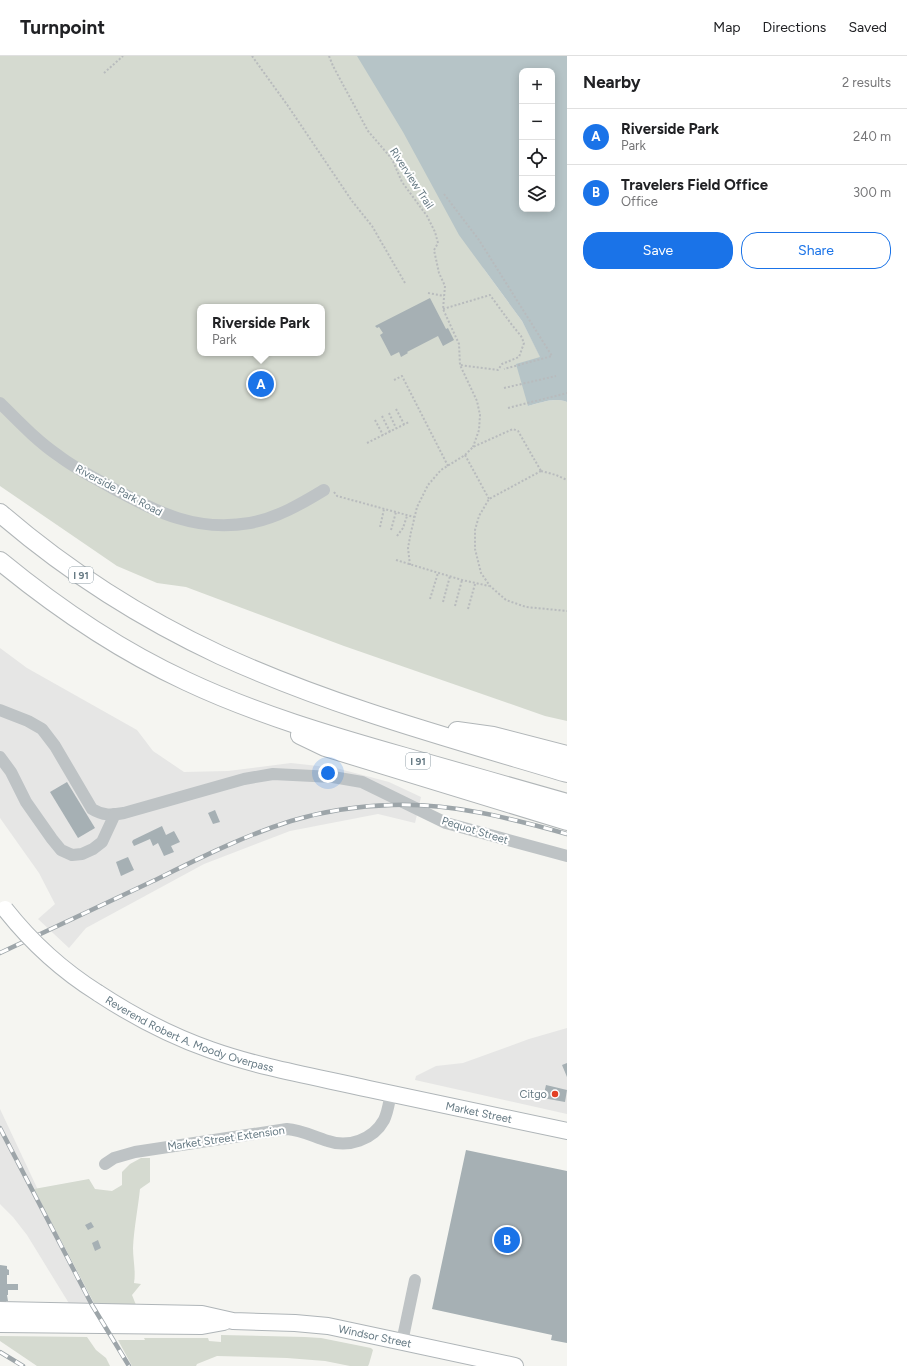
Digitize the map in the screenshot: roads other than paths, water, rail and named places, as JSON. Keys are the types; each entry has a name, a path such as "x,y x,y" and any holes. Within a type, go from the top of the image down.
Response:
{"highway":[{"name":"I 91","path":"0,513 45,550 83,577 131,607 186,638 236,662 300,688 363,711 420,730 567,773"},
{"name":"I 91","path":"0,562 60,607 142,658 193,684 270,715 350,741 567,803"},
{"path":"270,715 302,736 325,747 567,821"},
{"path":"420,730 457,731 487,735 567,755"}],"main road":[{"name":"Reverend Robert A. Moody Overpass","path":"2,906 35,943 82,983 138,1018 158,1028 214,1051 283,1070 391,1093"},
{"name":"Market Street","path":"391,1093 567,1131"},
{"name":"Windsor Street","path":"0,1310 44,1318 202,1326 233,1321 314,1324 515,1366"},
{"name":"Windsor Street","path":"0,1324 44,1318"}],"street":[{"name":"Riverside Park Road","path":"0,403 29,432 74,466 142,504 184,521 222,525 258,521 288,510 329,490"},
{"path":"0,710 28,720 42,729 51,739 92,809 99,814 115,814 102,842 93,849 82,854 72,855 61,850 26,802 11,772 0,757"},
{"name":"Pequot Street","path":"115,814 244,779 273,774 333,777 362,782 446,823 567,856"},
{"name":"Market Street Extension","path":"105,1164 114,1158 135,1152 286,1129 302,1131 338,1144 354,1143 368,1136 381,1125 386,1114 391,1093"},
{"path":"402,1342 415,1280"}],"railway":[{"path":"0,953 238,841 273,827 316,814 354,808 392,805 437,806 502,817 567,834"},
{"path":"0,1128 92,1305 129,1366"},
{"path":"0,1352 23,1366"}],"place":[{"name":"Riverside Park","path":"261,384"},
{"name":"Citgo","path":"555,1094"},
{"name":"Travelers Field Office","path":"507,1240"}]}
